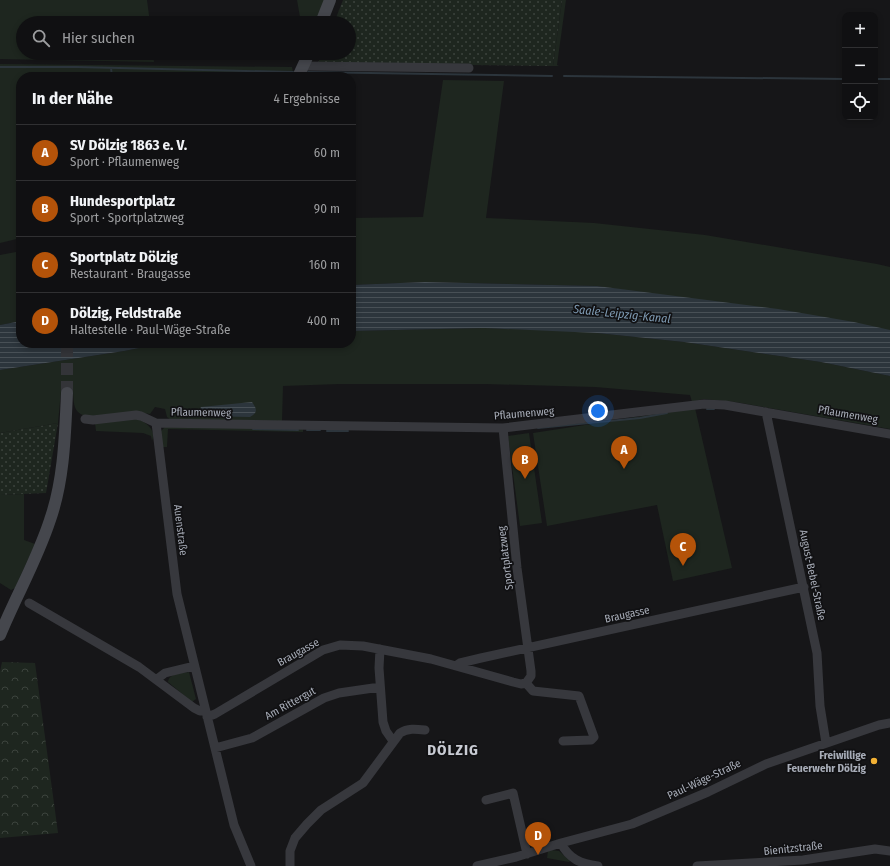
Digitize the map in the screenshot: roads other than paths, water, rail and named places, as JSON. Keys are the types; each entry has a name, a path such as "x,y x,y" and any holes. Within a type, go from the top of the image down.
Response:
{"street":[{"path":"324,16 330,0"},
{"path":"300,72 306,60"},
{"path":"303,66 469,68"},
{"path":"0,635 38,553 51,519 59,489 65,439 67,393"},
{"name":"Pflaumenweg","path":"156,423 503,428 697,405 725,405 890,434"},
{"name":"August-Bebel-Straße","path":"766,412 818,653 820,706 826,744"},
{"path":"85,418 93,420 136,415 156,423"},
{"name":"Auenstraße","path":"156,423 177,594 234,825 251,866"},
{"name":"Sportplatzweg","path":"503,428 517,568 531,676 526,683"},
{"name":"Braugasse","path":"457,665 460,663 804,587"},
{"path":"29,603 139,667 194,708 206,714"},
{"name":"Braugasse","path":"206,714 215,714 323,650 334,646 347,645 380,649 457,665 521,684 526,683"},
{"path":"380,649 379,668 383,722 386,732 393,741"},
{"path":"157,679 165,673 194,666"},
{"path":"526,683 533,691 580,696 594,737 591,740 563,741"},
{"name":"Am Rittergut","path":"215,748 252,738 324,698 380,687"},
{"name":"Paul-Wäge-Straße","path":"477,866 527,854 639,821 708,792 766,764 890,722"},
{"path":"290,866 290,851 295,838 321,810 363,783 400,733 405,730 426,730"},
{"path":"486,800 513,793 527,854"},
{"path":"561,843 568,854 576,861 583,864 598,866"},
{"name":"Bienitzstraße","path":"697,866 803,860 875,848 890,851"}],"water":[{"name":"Saale-Leipzig-Kanal","path":"425,282 597,286 778,309 854,322 890,330 890,376 821,362 684,342 597,333 484,328 356,331 356,285"},
{"path":"16,322 16,348 139,348 0,370 0,325"},
{"path":"252,402 256,411 250,417 201,416 200,413 201,407"}],"waterway":[{"path":"0,67 77,67 293,72"},
{"path":"111,68 111,72"},
{"path":"356,73 552,76"},
{"path":"564,76 842,79"},
{"path":"878,79 890,79"},
{"path":"707,409 714,409"},
{"path":"538,428 640,418 667,413"},
{"path":"253,429 298,430"},
{"path":"307,430 320,430"},
{"path":"327,431 348,431"}],"tunnel":[{"path":"67,348 67,393"}],"place":[{"name":"SV Dölzig 1863 e. V.","path":"624,469"},
{"name":"Hundesportplatz","path":"525,479"},
{"name":"Sportplatz Dölzig","path":"683,566"},
{"name":"Freiwillige Feuerwehr Dölzig","path":"874,761"},
{"name":"Dölzig, Feldstraße","path":"538,855"}],"district":[{"name":"DÖLZIG","path":"453,750"}]}
